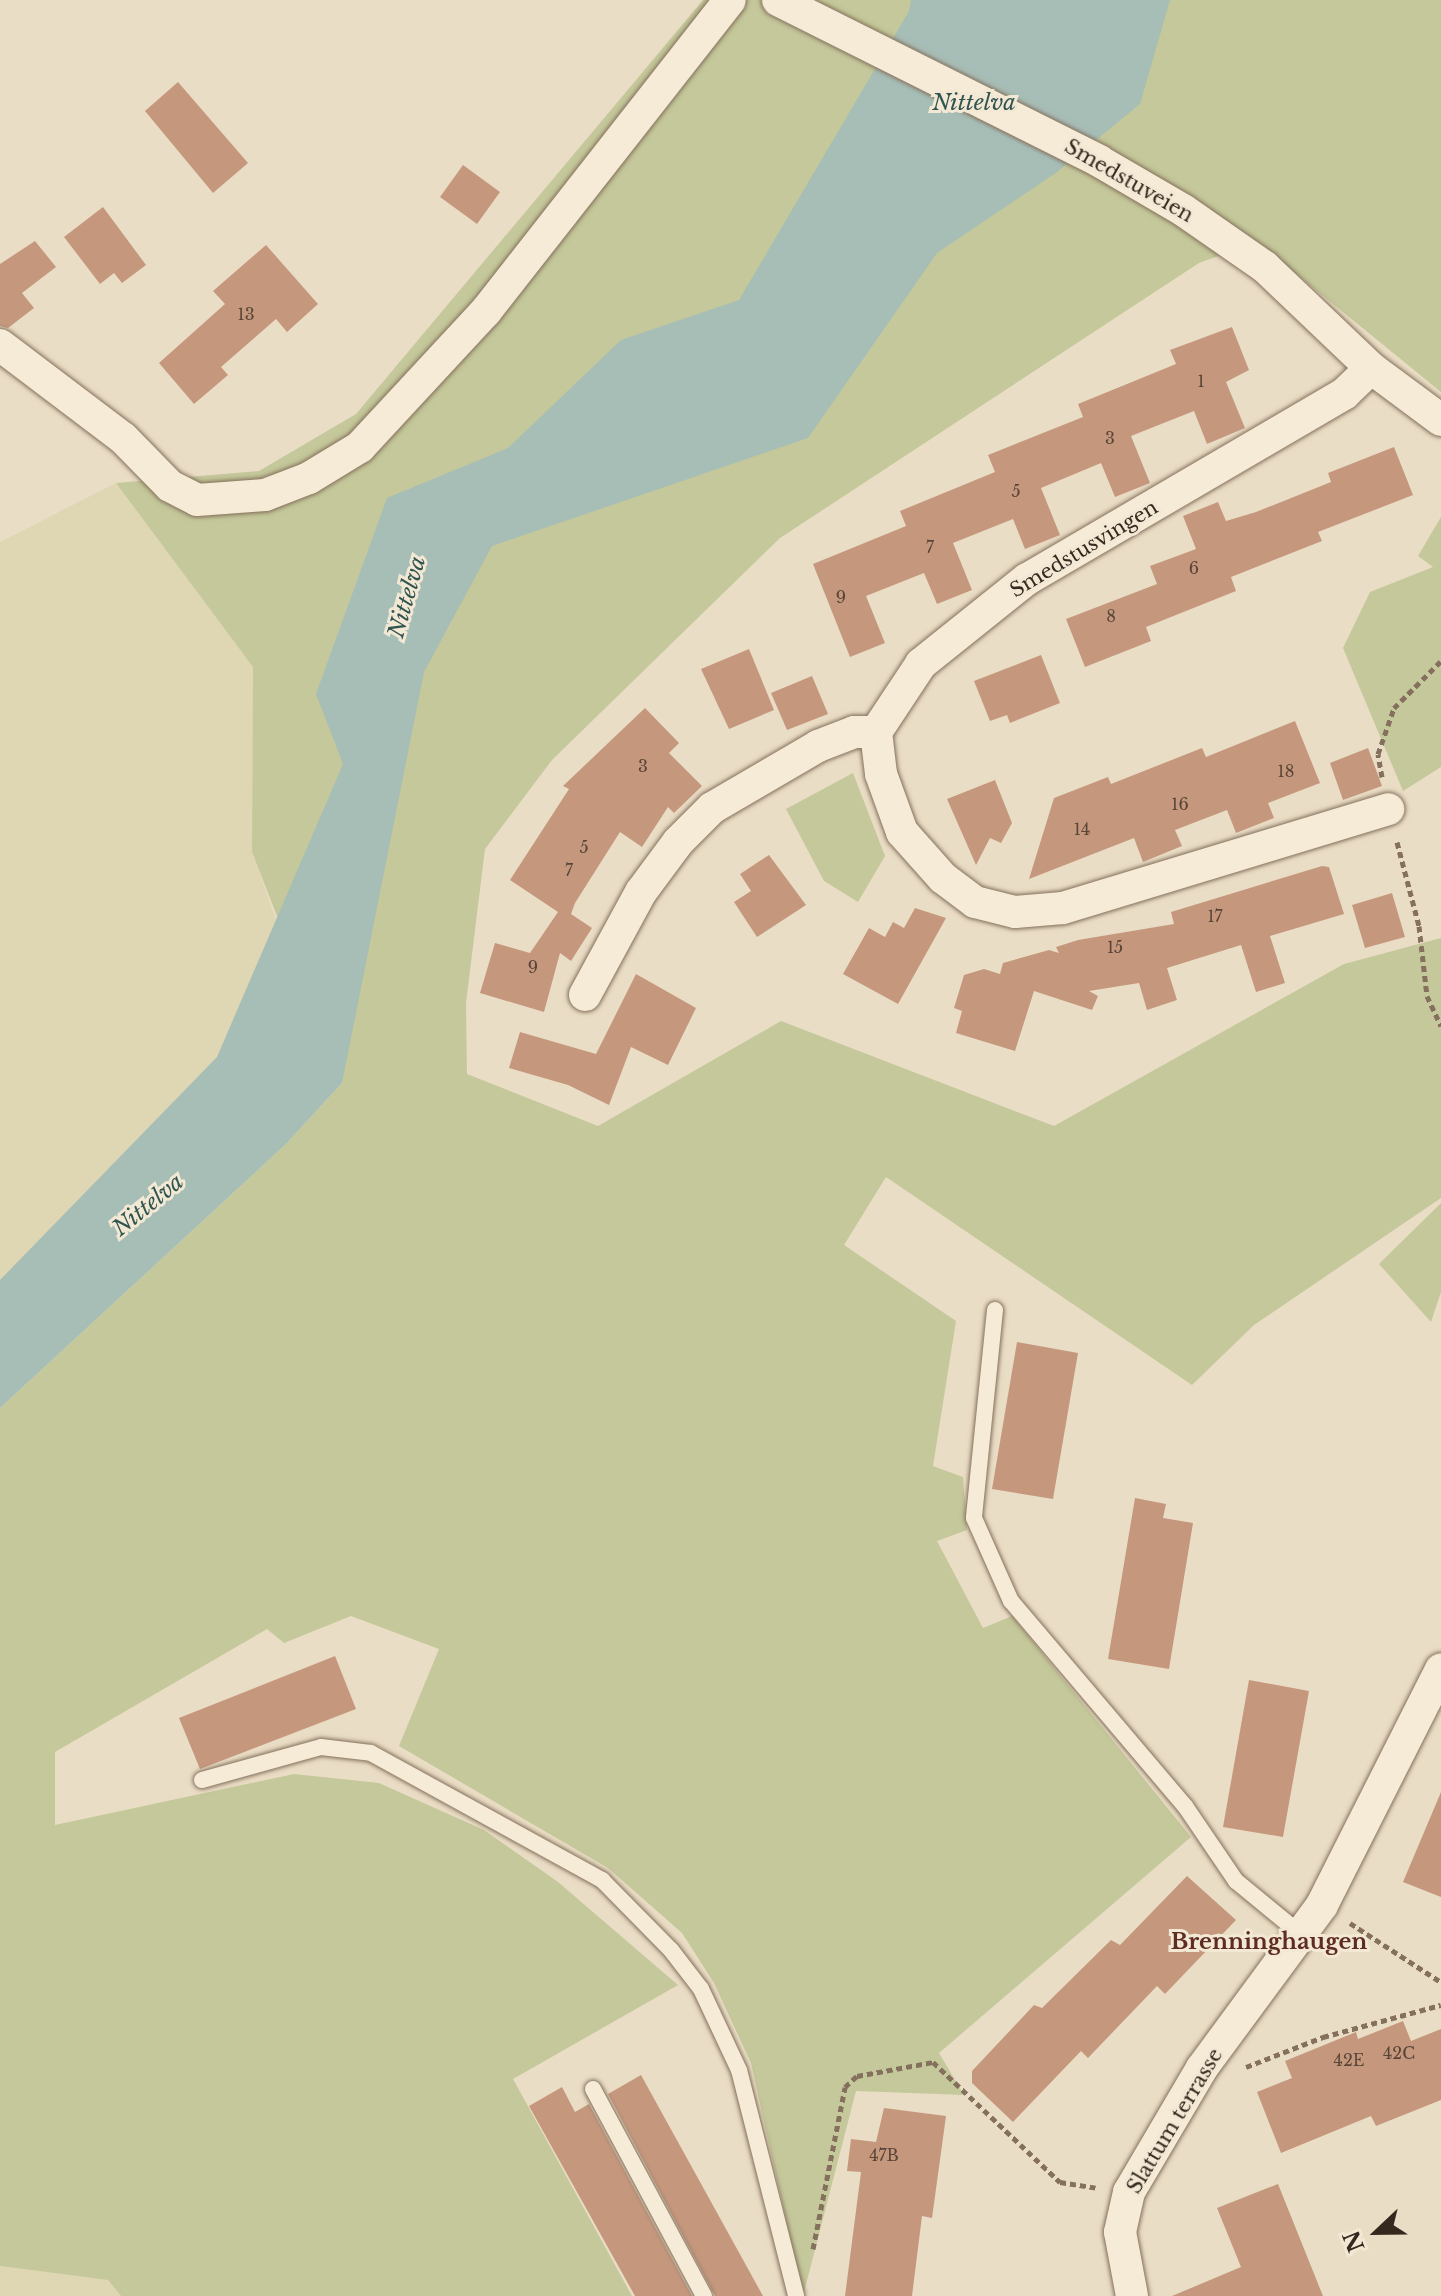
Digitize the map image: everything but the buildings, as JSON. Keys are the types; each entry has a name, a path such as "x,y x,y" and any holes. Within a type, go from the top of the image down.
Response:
{"street":[{"path":"0,345 123,438 170,486 197,500 265,495 309,478 360,447 486,311 730,0"},
{"name":"Smedstuveien","path":"778,0 1099,161 1265,267 1371,368 1441,420"},
{"name":"Smedstusvingen","path":"876,732 921,664 1016,587 1344,394 1371,368"},
{"path":"585,995 641,892 678,842 712,808 818,746 854,732 876,732 881,774 902,832 943,878 975,902 1015,912 1063,908 1388,809"},
{"name":"Slattum terrasse","path":"1132,2296 1120,2232 1129,2192 1202,2068 1303,1936 1322,1905 1441,1669"}],"lane":[{"path":"995,1310 974,1518 1011,1601 1185,1806 1236,1881 1303,1936"},
{"path":"202,1780 321,1747 371,1753 602,1880 679,1959 701,1989 739,2070 796,2296"},
{"path":"593,2089 704,2296"}],"path":[{"path":"1441,661 1394,708 1378,754 1388,809 1419,926 1427,996 1441,1026"},
{"path":"1322,1905 1440,1980"},
{"path":"1202,2068 1235,2071 1323,2037 1441,2005"},
{"path":"812,2251 845,2087 857,2076 918,2064 933,2062 1060,2182 1129,2192"}],"shaded area":[{"path":"116,483 253,667 252,852 296,976 0,1326 0,542"},
{"path":"0,2266 108,2280 121,2296 0,2296"}],"green space":[{"path":"703,0 1441,0 1441,392 1257,242 1199,263 780,538 552,760 485,849 466,1003 467,1074 598,1126 781,1021 1054,1126 1344,964 1441,938 1441,1198 1254,1325 1192,1385 886,1177 844,1245 956,1321 933,1466 963,1477 967,1530 937,1541 983,1628 1012,1616 1191,1837 939,2053 964,2095 856,2091 803,2296 751,2063 714,1983 682,1933 608,1868 399,1746 439,1649 351,1616 284,1643 267,1629 55,1752 55,1825 294,1774 379,1783 484,1830 558,1882 678,1985 513,2079 632,2296 121,2296 108,2280 0,2266 0,1408 285,1145 342,1083 252,852 253,667 116,483 259,471 356,414"},
{"path":"1441,517 1441,767 1403,791 1343,648 1370,592 1433,567 1418,556"},
{"path":"853,773 885,856 858,902 824,881 786,809"},
{"path":"1441,1203 1441,1292 1431,1322 1379,1264"}],"water":[{"name":"Nittelva","path":"911,0 1170,0 1140,104 1057,172 937,253 808,438 492,546 424,672 342,1083 285,1145 0,1408 0,1280 217,1057 343,764 316,694 387,498 508,448 621,340 739,300 909,11"}],"district":[{"name":"Brenninghaugen","path":"1269,1942"}]}
